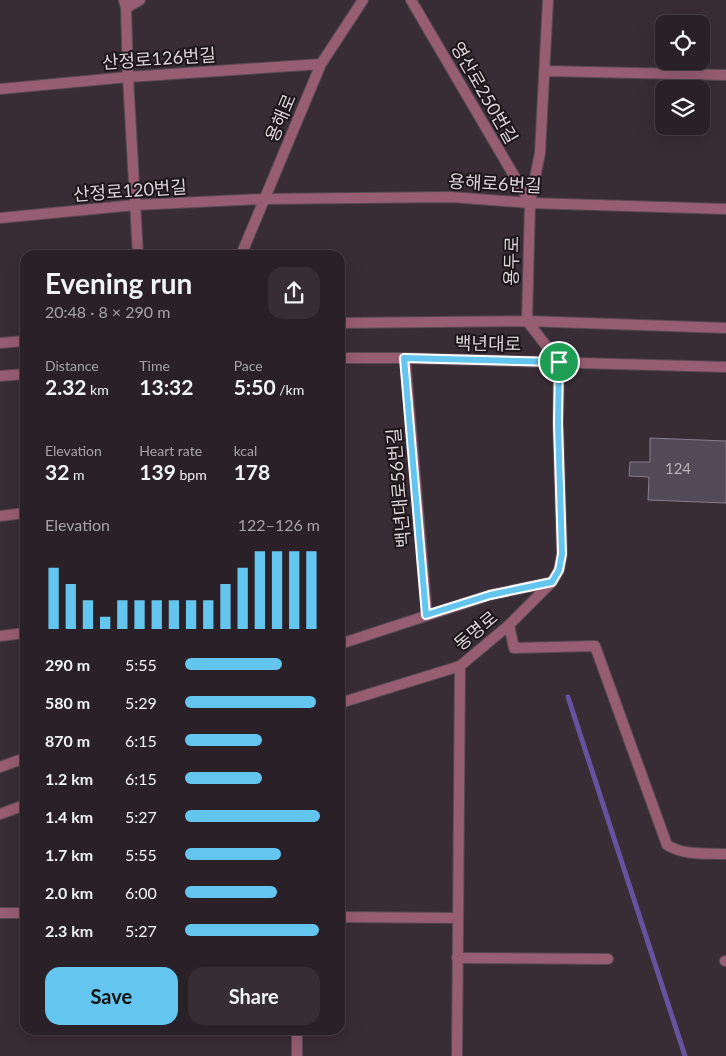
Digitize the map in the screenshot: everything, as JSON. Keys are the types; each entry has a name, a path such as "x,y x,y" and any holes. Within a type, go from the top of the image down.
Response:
{"street":[{"path":"138,250 125,4 140,0"},
{"name":"용해로","path":"243,250 263,199 322,64 363,0"},
{"name":"영산로250번길","path":"411,0 530,202"},
{"name":"용두로","path":"527,321 530,202 540,153 548,0"},
{"name":"산정로126번길","path":"0,89 128,77 322,64"},
{"path":"545,71 726,76"},
{"name":"용해로6번길","path":"263,199 451,197 530,202 726,209"},
{"name":"산정로120번길","path":"0,218 135,204 263,199"},
{"path":"527,321 559,362"},
{"name":"백년대로","path":"345,323 527,321 726,328"},
{"path":"0,343 20,341"},
{"name":"백년대로","path":"345,358 726,367"},
{"name":"백년대로56번길","path":"404,358 426,615"},
{"name":"동명로","path":"457,1056 460,666 509,625 552,582 559,570 562,554 558,423 559,362"},
{"path":"0,376 20,374"},
{"path":"0,516 20,514"},
{"path":"345,642 490,595 552,582"},
{"path":"509,625 514,648 595,646 667,845 676,850 692,853 726,854"},
{"path":"0,636 20,634"},
{"path":"345,701 460,666"},
{"path":"0,766 20,760"},
{"path":"0,814 20,808"},
{"path":"0,913 20,913"},
{"path":"345,917 458,918"},
{"path":"457,958 608,959"},
{"path":"297,1035 297,1056"}],"building":[{"path":"650,438 726,441 726,503 648,500 649,477 629,476 630,462 650,462"}],"waterway":[{"path":"568,697 685,1056"}],"route":[{"path":"404,358 559,362 558,423 562,554 559,570 552,582 490,595 426,615 404,358"}]}
